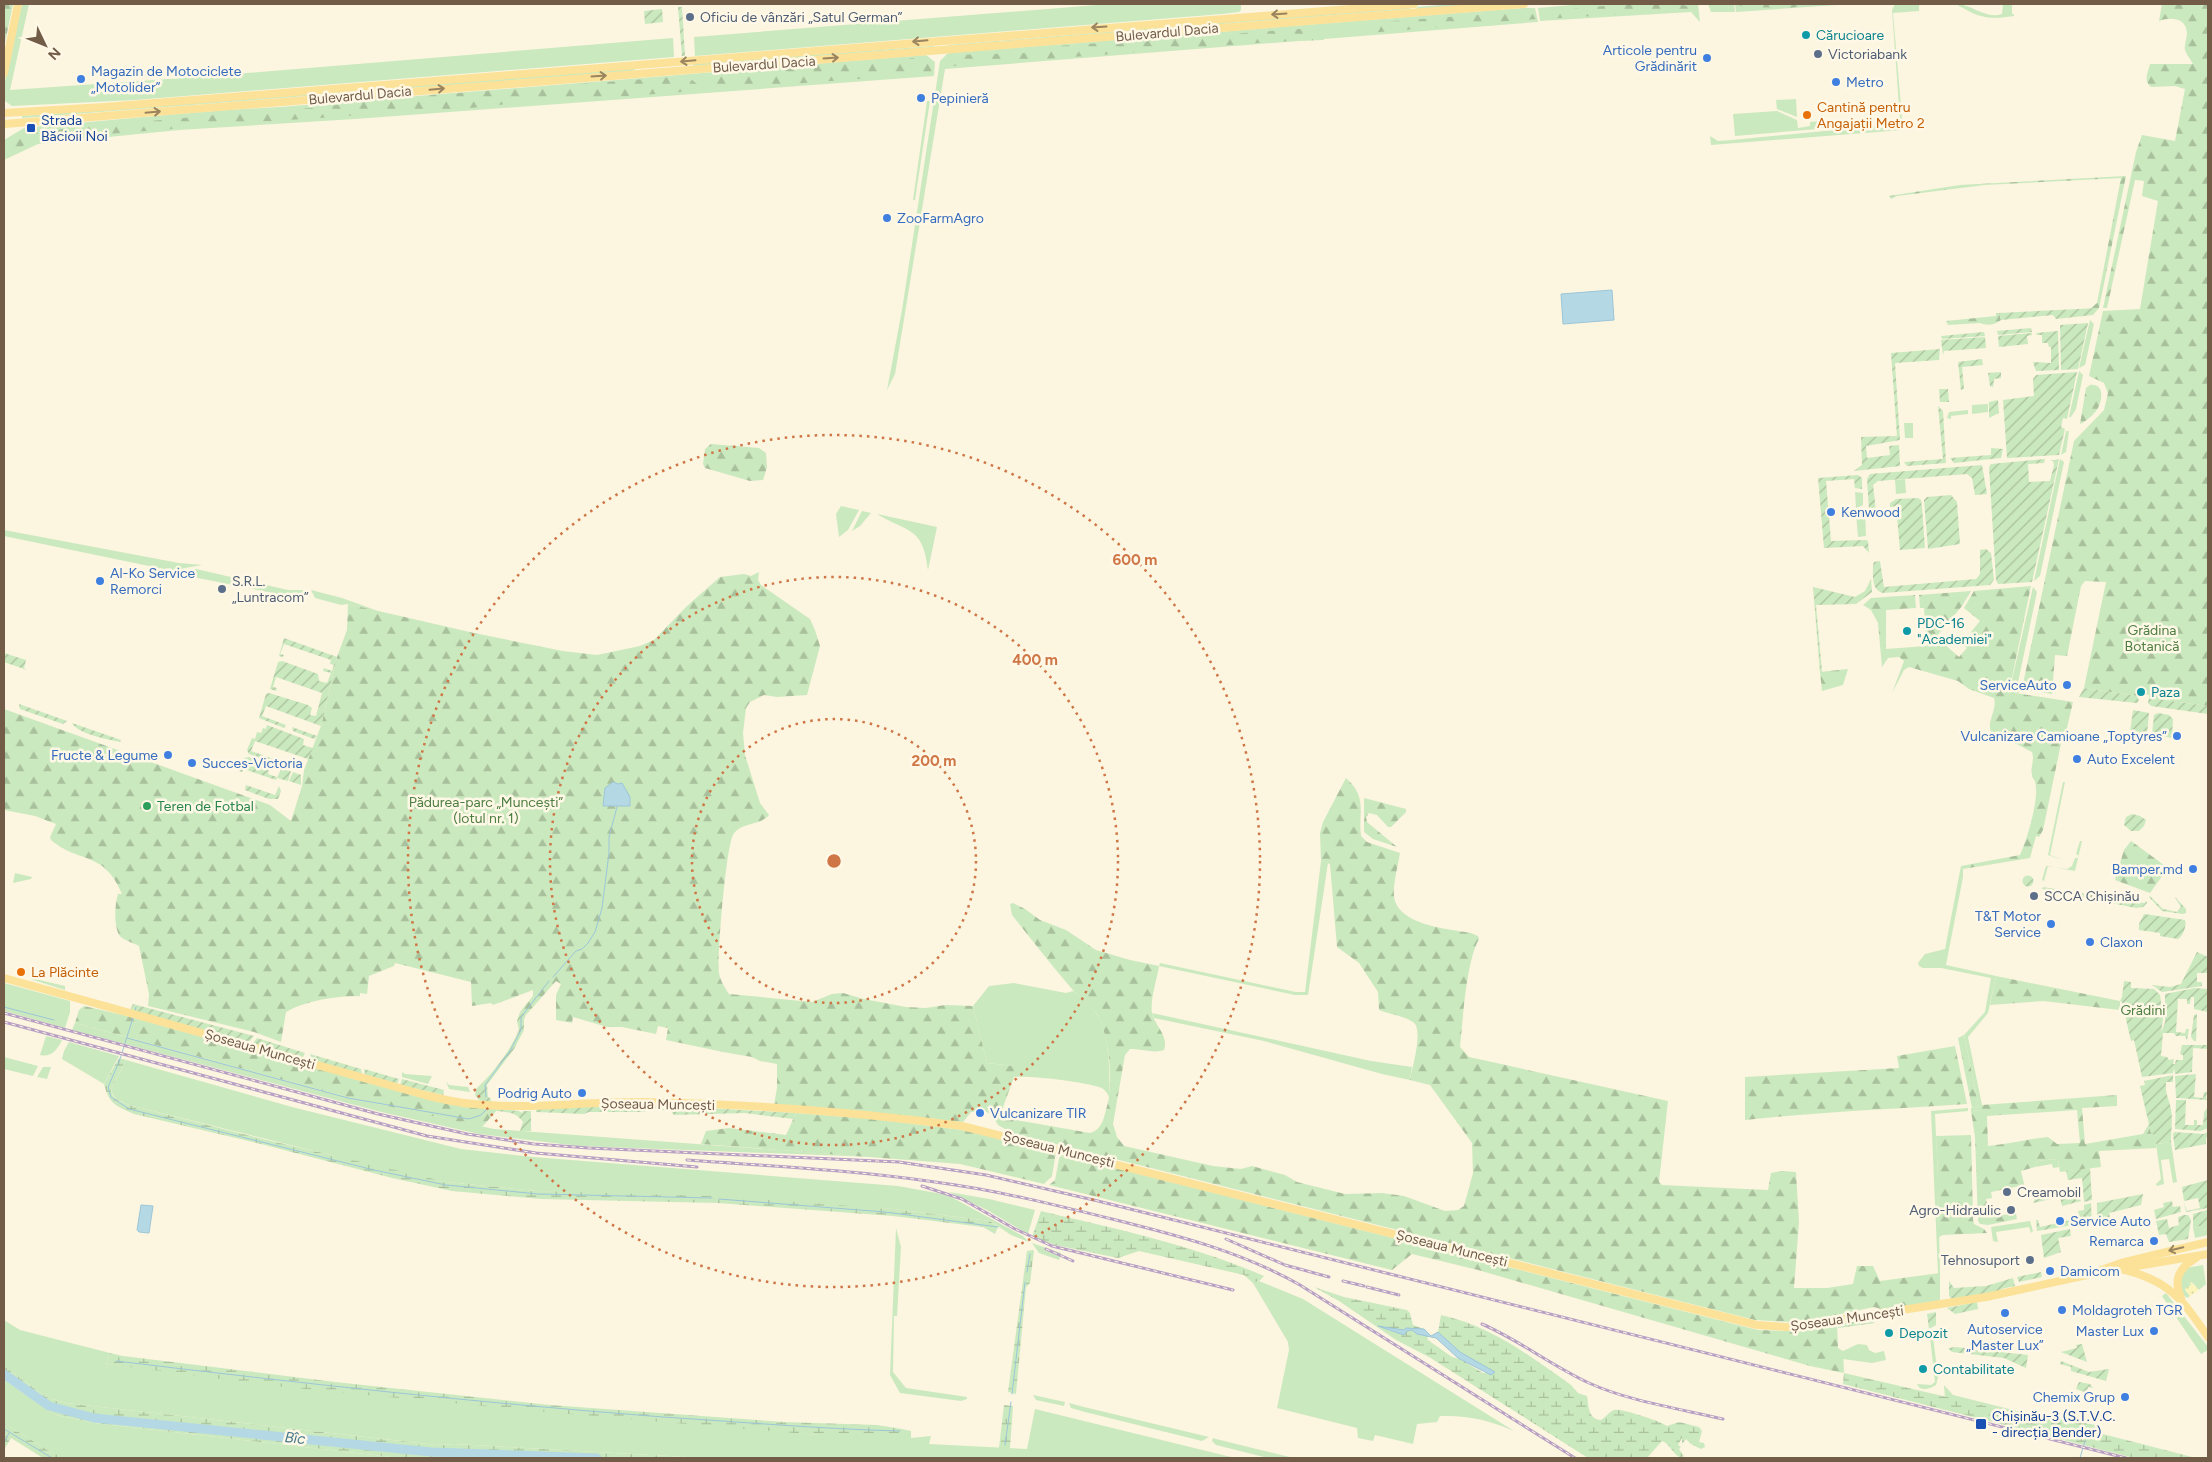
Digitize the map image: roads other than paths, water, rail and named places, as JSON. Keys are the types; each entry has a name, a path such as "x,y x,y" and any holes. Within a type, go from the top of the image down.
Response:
{"main road":[{"path":"4,73 18,4"},
{"name":"Bulevardul Dacia","path":"4,112 124,105 940,40 1414,7 1524,4"},
{"name":"Bulevardul Dacia","path":"4,124 941,50 1414,7"},
{"path":"940,40 941,50"},
{"name":"Șoseaua Muncești","path":"4,978 425,1095 474,1104 515,1106 613,1102 691,1103 832,1112 962,1126 1059,1148 1757,1325 1787,1327 1986,1297 2108,1269 2121,1268 2208,1242"},
{"name":"Șoseaua Muncești","path":"2108,1269 2120,1263 2208,1254"},
{"path":"2199,1256 2184,1266 2177,1279 2178,1290 2182,1300 2208,1337"},
{"path":"2144,1261 2150,1278"},
{"path":"2121,1268 2150,1278 2182,1300"},
{"path":"2164,1286 2170,1279 2177,1279"},
{"path":"2198,1322 2208,1326"}],"water":[{"path":"1612,290 1614,320 1563,324 1561,294"},
{"path":"613,782 622,783 630,797 630,806 603,806 605,788"},
{"path":"141,1205 153,1206 149,1233 137,1230"},
{"path":"1378,1326 1404,1330 1406,1328 1424,1329 1431,1336 1438,1332 1460,1352 1495,1372 1491,1375 1458,1358 1436,1338 1417,1334 1412,1330 1407,1331 1404,1335"}],"waterway":[{"path":"553,977 576,951 582,949 588,943 595,932 602,908 609,853 609,837 617,807"},
{"path":"486,1097 485,1085 510,1051 521,1030 521,1017 549,981"},
{"path":"4,1007 54,1020"},
{"path":"135,1012 136,1007"},
{"path":"133,1018 119,1062 108,1087 111,1097 129,1109 374,1170 446,1185 538,1194 712,1198"},
{"path":"127,1038 348,1098 469,1119 481,1115 487,1109"},
{"path":"719,1199 885,1212 998,1227"},
{"path":"1027,1272 1030,1254"},
{"path":"1012,1394 1025,1282"},
{"path":"116,1361 457,1399 663,1417 900,1431"},
{"name":"Bîc","path":"4,1374 49,1406 94,1418 431,1452 597,1458"},
{"path":"1005,1445 1011,1402"},
{"path":"4,1429 52,1458"},
{"path":"4,1443 9,1433"},
{"path":"2080,1458 2085,1441"}],"railway":[{"path":"4,1013 378,1114 467,1134 534,1144 589,1148 899,1162 986,1175 1098,1201 2126,1458"},
{"path":"4,1022 427,1136 536,1153 697,1167"},
{"path":"687,1160 842,1171 958,1185 1071,1209 1164,1232 1210,1246 1256,1263 1300,1285 1575,1458"},
{"path":"922,1186 962,1199 1015,1229 1052,1246 1233,1290"},
{"path":"1226,1239 1285,1265 1329,1277"},
{"path":"1046,1249 1073,1261"},
{"path":"1343,1281 1364,1286"},
{"path":"1367,1287 1399,1295"},
{"path":"1482,1324 1496,1330 1575,1376 1604,1389 1637,1400 1723,1419"}],"place":[{"name":"Oficiu de vânzări „Satul German”","path":"690,17"},
{"name":"Cărucioare","path":"1806,35"},
{"name":"Victoriabank","path":"1818,54"},
{"name":"Articole pentru Grădinărit","path":"1707,58"},
{"name":"Magazin de Motociclete „Motolider”","path":"81,79"},
{"name":"Metro","path":"1836,82"},
{"name":"Pepinieră","path":"921,98"},
{"name":"Cantină pentru Angajații Metro 2","path":"1807,115"},
{"name":"Strada Băcioii Noi","path":"31,128"},
{"name":"ZooFarmAgro","path":"887,218"},
{"name":"Kenwood","path":"1831,512"},
{"name":"Al-Ko Service Remorci","path":"100,581"},
{"name":"S.R.L. „Luntracom”","path":"222,589"},
{"name":"PDC-16 \"Academiei\"","path":"1907,631"},
{"name":"ServiceAuto","path":"2067,685"},
{"name":"Paza","path":"2141,692"},
{"name":"Vulcanizare Camioane „Toptyres”","path":"2177,736"},
{"name":"Fructe & Legume","path":"168,755"},
{"name":"Auto Excelent","path":"2077,759"},
{"name":"Succes-Victoria","path":"192,763"},
{"name":"Teren de Fotbal","path":"147,806"},
{"name":"Bamper.md","path":"2193,869"},
{"name":"SCCA Chișinău","path":"2034,896"},
{"name":"T&T Motor Service","path":"2051,924"},
{"name":"Claxon","path":"2090,942"},
{"name":"La Plăcinte","path":"21,972"},
{"name":"Podrig Auto","path":"582,1093"},
{"name":"Vulcanizare TIR","path":"980,1113"},
{"name":"Creamobil","path":"2007,1192"},
{"name":"Agro-Hidraulic","path":"2011,1210"},
{"name":"Service Auto","path":"2060,1221"},
{"name":"Remarca","path":"2154,1241"},
{"name":"Tehnosuport","path":"2030,1260"},
{"name":"Damicom","path":"2050,1271"},
{"name":"Moldagroteh TGR","path":"2062,1310"},
{"name":"Autoservice „Master Lux”","path":"2005,1313"},
{"name":"Master Lux","path":"2154,1331"},
{"name":"Depozit","path":"1889,1333"},
{"name":"Contabilitate","path":"1923,1369"},
{"name":"Chemix Grup","path":"2125,1397"},
{"name":"Chișinău-3 (S.T.V.C. - direcția Bender)","path":"1981,1424"}],"park label":[{"name":"Grădina Botanică","path":"2152,638"},
{"name":"Pădurea-parc „Muncești” (lotul nr. 1)","path":"486,810"},
{"name":"Grădini","path":"2143,1010"}]}
